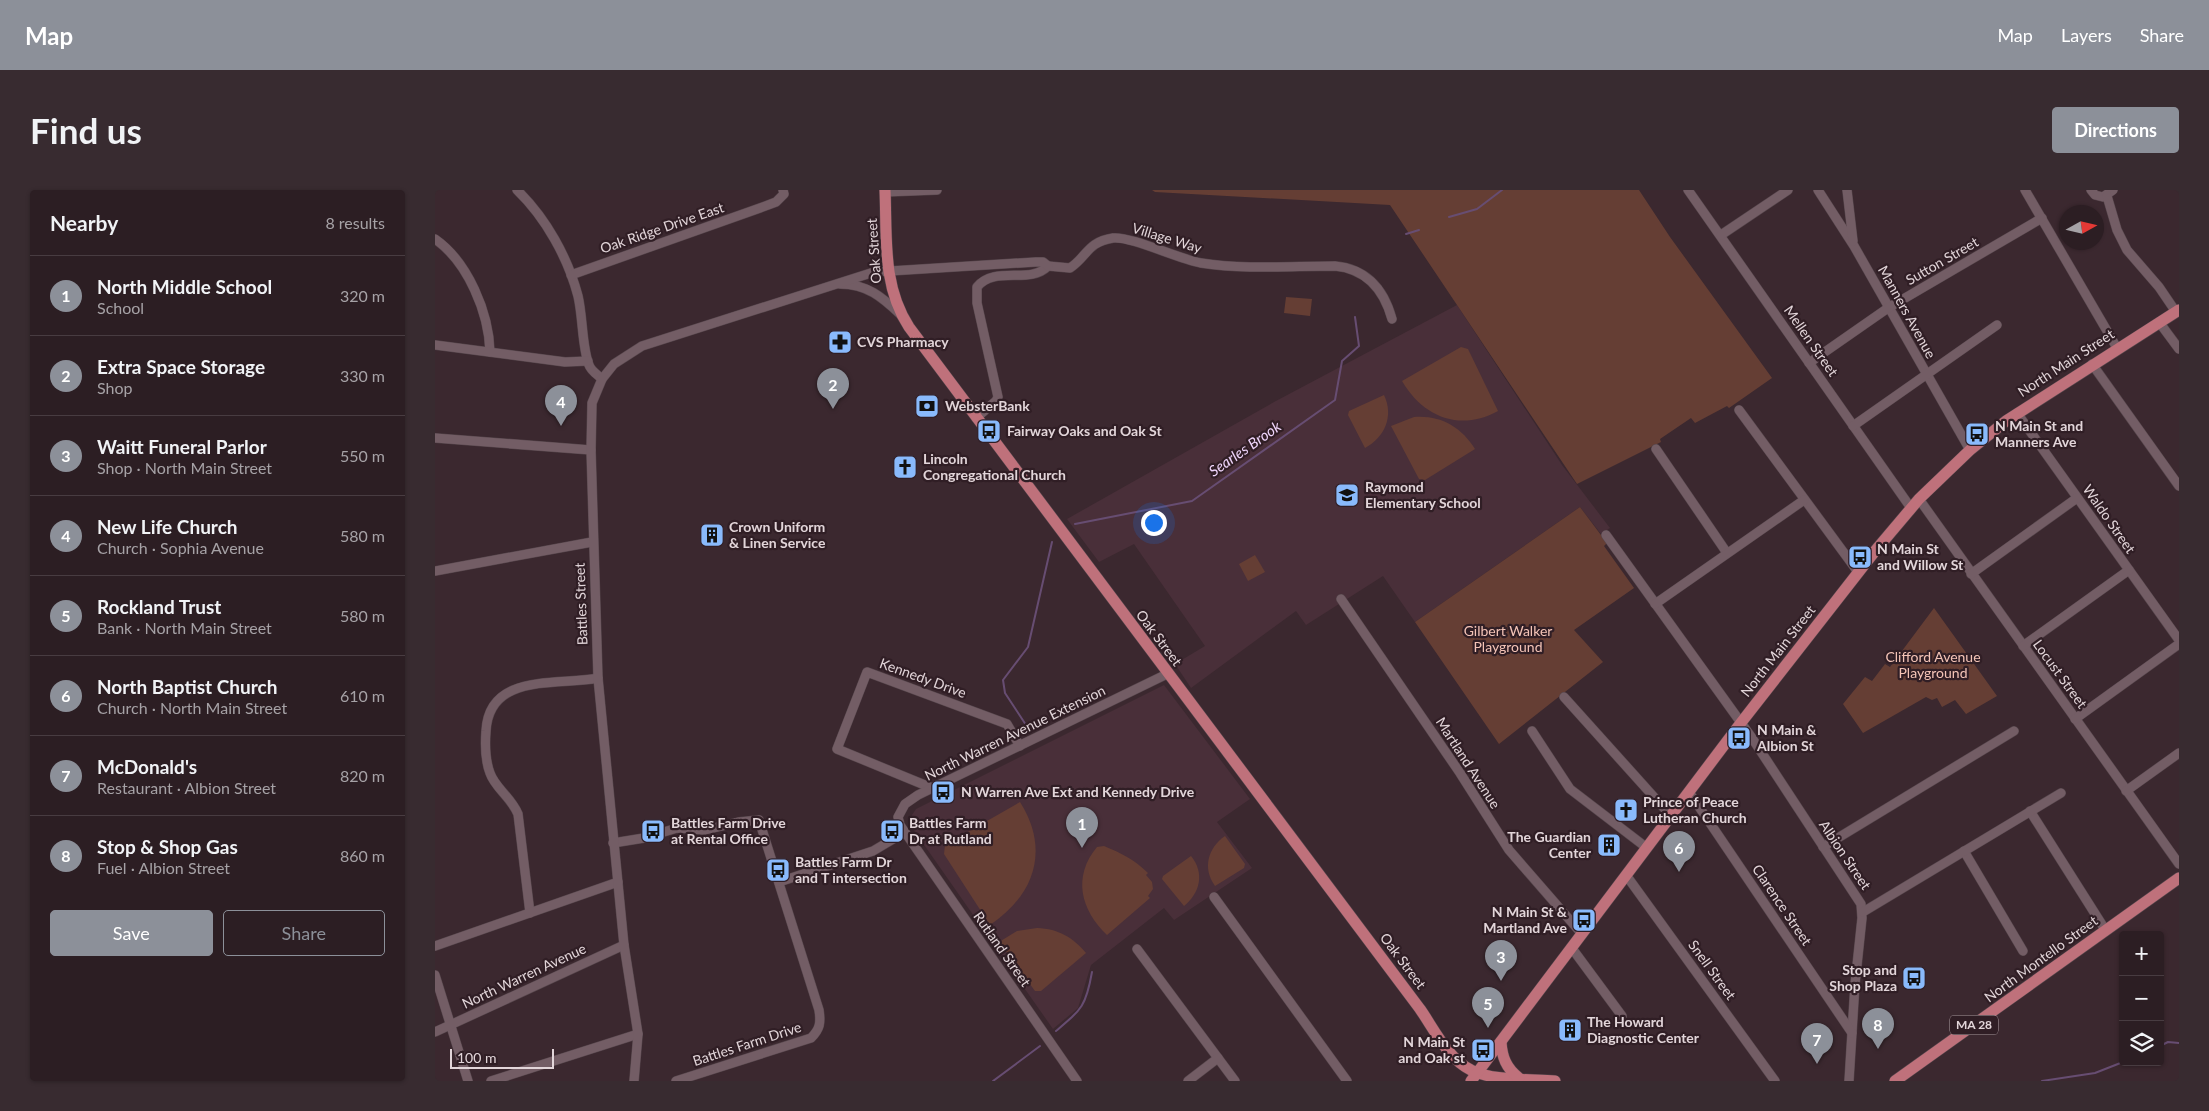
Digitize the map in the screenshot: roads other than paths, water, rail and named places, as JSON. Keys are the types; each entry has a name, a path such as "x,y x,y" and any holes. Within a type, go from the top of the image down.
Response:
{"main road":[{"name":"Oak Street","path":"885,191 888,270 892,290 902,316 1167,674 1420,1009 1450,1052 1474,1077"},
{"name":"North Main Street","path":"1474,1077 1740,724 1858,572 1919,499 1970,450 2017,413 2177,311"},
{"name":"North Montello Street","path":"1895,1081 2179,878"},
{"path":"1501,1042 1501,1052 1506,1065 1519,1078"},
{"path":"1474,1077 1555,1081"}],"street":[{"path":"517,190 529,202 550,232 571,275 583,320 588,361 592,370 602,379"},
{"name":"Oak Ridge Drive East","path":"571,275 776,202 784,194 783,190"},
{"path":"885,191 937,190"},
{"name":"Mellen Street","path":"1689,190 1911,508"},
{"path":"1721,235 1788,190"},
{"name":"Manners Avenue","path":"1818,190 1854,246 1970,450"},
{"path":"1847,190 1854,246"},
{"path":"2025,190 2117,348"},
{"path":"2091,190 2099,197 2110,193 2117,230 2127,250 2177,311"},
{"name":"Sutton Street","path":"1809,363 1888,308 2042,218"},
{"name":"Village Way","path":"976,418 996,401 998,397 977,303 977,287 989,277 1035,273 1043,271 1048,266 1070,268 1091,247 1101,241 1116,238 1128,240 1181,258 1221,266 1340,266 1360,273 1377,286 1387,302 1392,318"},
{"path":"435,239 457,261 478,298 488,330 490,352"},
{"name":"Battles Street","path":"634,1081 638,1034 624,945 598,678 592,542 591,450 592,403 602,379 613,364 642,346 869,273 888,270 1043,262 1048,266"},
{"name":"Battles Street","path":"833,285 854,285 871,290 902,316"},
{"path":"2159,322 2179,349"},
{"path":"1853,426 1997,326"},
{"path":"435,345 565,362 588,361"},
{"path":"2092,364 2179,486"},
{"path":"1739,410 1803,500 1858,572"},
{"name":"Waldo Street","path":"2017,413 2179,640"},
{"path":"435,438 591,450"},
{"path":"1656,450 1727,553"},
{"path":"1971,574 2077,498"},
{"name":"Locust Street","path":"1919,499 2179,864"},
{"path":"1655,604 1803,500"},
{"name":"Albion Street","path":"1607,535 1740,724 1859,900 1863,912 1849,1081"},
{"path":"435,571 592,542"},
{"path":"2023,646 2129,570"},
{"name":"Martland Avenue","path":"1341,599 1460,773 1509,850 1582,934"},
{"path":"2075,719 2179,644"},
{"name":"Kennedy Drive","path":"933,788 837,749 867,672 1007,724 1020,746"},
{"name":"North Warren Avenue Extension","path":"905,832 900,825 898,817 900,810 918,795 1167,674"},
{"path":"530,912 518,814 513,802 490,773 485,747 487,720 496,700 516,688 598,678"},
{"path":"1564,697 1671,816"},
{"path":"1532,731 1570,789 1647,848"},
{"path":"1823,847 2014,732"},
{"path":"2126,791 2179,753"},
{"name":"Clarence Street","path":"1689,792 1852,1033"},
{"path":"1863,912 2061,793"},
{"path":"2030,811 2106,930"},
{"name":"Battles Farm Drive","path":"613,843 644,838 677,828 704,830 739,822 759,820 819,1010 820,1022 818,1030 811,1038 676,1081"},
{"path":"779,882 884,847 905,832"},
{"name":"Rutland Street","path":"905,832 1077,1081"},
{"path":"1963,851 2023,951"},
{"name":"Snell Street","path":"1626,875 1775,1081"},
{"path":"435,946 618,882"},
{"path":"1214,897 1347,1081"},
{"name":"North Warren Avenue","path":"435,1032 624,945"},
{"path":"1571,947 1622,1016"},
{"path":"1137,948 1235,1081"},
{"path":"435,974 468,1081"},
{"path":"491,1081 638,1034"},
{"path":"1188,1081 1218,1058"}],"waterway":[{"name":"Searles Brook","path":"1449,217 1477,209 1502,190"},
{"name":"Searles Brook","path":"1406,234 1419,230"},
{"name":"Searles Brook","path":"1075,524 1192,501 1335,400 1342,361 1359,346 1355,317"},
{"name":"Searles Brook","path":"1028,728 1005,693 1003,680 1028,647 1052,542"},
{"name":"Searles Brook","path":"1056,1031 1077,1012 1085,1000 1092,972"},
{"path":"2164,1044 2168,1042 2179,1043"},
{"name":"Searles Brook","path":"993,1081 1040,1046"},
{"path":"2042,1081 2095,1073 2119,1064"}],"place":[{"name":"CVS Pharmacy","path":"840,342"},
{"name":"WebsterBank","path":"927,406"},
{"name":"Extra Space Storage","path":"833,409"},
{"name":"New Life Church","path":"561,426"},
{"name":"Fairway Oaks and Oak St","path":"989,431"},
{"name":"N Main St and Manners Ave","path":"1977,434"},
{"name":"Lincoln Congregational Church","path":"905,467"},
{"name":"Raymond Elementary School","path":"1347,495"},
{"name":"Crown Uniform & Linen Service","path":"712,535"},
{"name":"N Main St and Willow St","path":"1860,557"},
{"name":"N Main & Albion St","path":"1739,738"},
{"name":"N Warren Ave Ext and Kennedy Drive","path":"943,792"},
{"name":"Prince of Peace Lutheran Church","path":"1626,810"},
{"name":"Battles Farm Drive at Rental Office","path":"653,831"},
{"name":"Battles Farm Dr at Rutland","path":"892,831"},
{"name":"The Guardian Center","path":"1609,845"},
{"name":"North Middle School","path":"1082,848"},
{"name":"Battles Farm Dr and T intersection","path":"778,870"},
{"name":"North Baptist Church","path":"1679,872"},
{"name":"N Main St & Martland Ave","path":"1584,920"},
{"name":"Stop and Shop Plaza","path":"1914,978"},
{"name":"Waitt Funeral Parlor","path":"1501,981"},
{"name":"Rockland Trust","path":"1488,1028"},
{"name":"The Howard Diagnostic Center","path":"1570,1030"},
{"name":"Stop & Shop Gas","path":"1878,1049"},
{"name":"N Main St and Oak st","path":"1483,1050"},
{"name":"McDonald's","path":"1817,1064"}],"park label":[{"name":"Gilbert Walker Playground","path":"1508,640"},
{"name":"Clifford Avenue Playground","path":"1933,666"}]}
